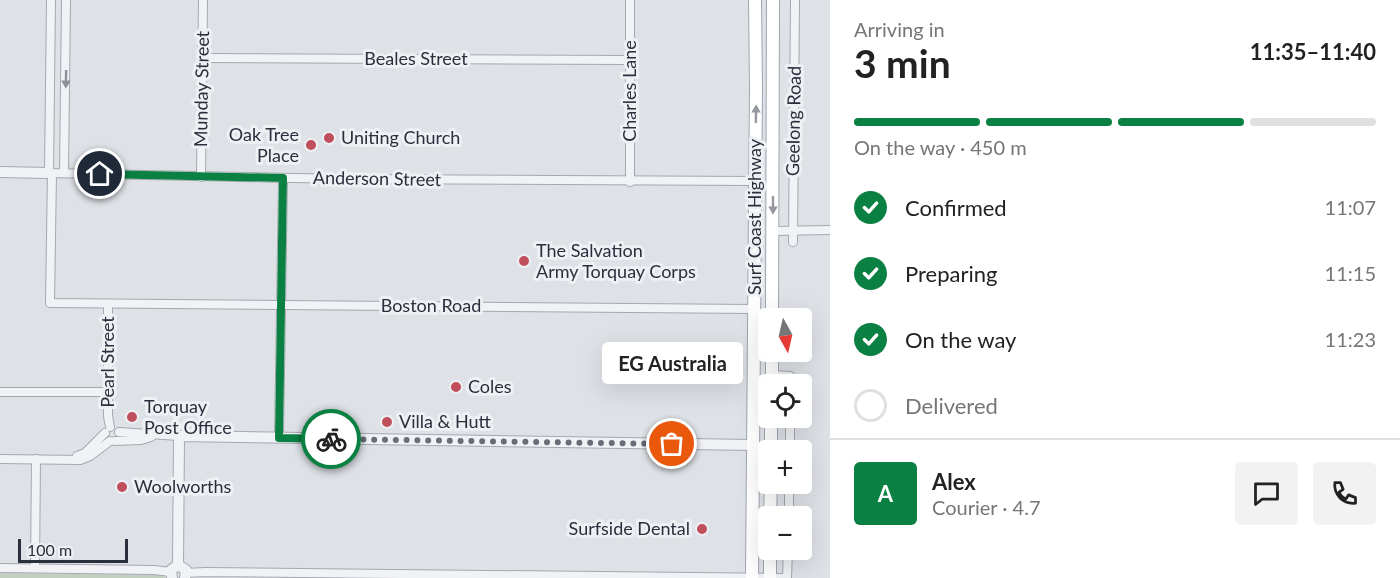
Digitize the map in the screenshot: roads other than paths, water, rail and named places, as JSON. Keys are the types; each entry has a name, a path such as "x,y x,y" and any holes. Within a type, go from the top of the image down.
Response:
{"main road":[{"name":"Surf Coast Highway","path":"752,578 755,0"},
{"name":"Surf Coast Highway","path":"772,308 773,0"},
{"path":"755,181 773,180"},
{"path":"755,233 773,231"},
{"path":"753,445 758,446"},
{"path":"770,560 770,578"}],"street":[{"path":"50,173 51,0"},
{"path":"64,173 66,0"},
{"name":"Munday Street","path":"201,177 203,0"},
{"name":"Charles Lane","path":"630,0 630,182"},
{"name":"Geelong Road","path":"793,242 795,0"},
{"path":"50,52 66,52"},
{"name":"Beales Street","path":"202,58 630,60"},
{"path":"50,126 65,126"},
{"name":"Anderson Street","path":"0,172 283,178 755,181"},
{"name":"Pearl Street","path":"50,173 50,303 108,304 107,392 110,436"},
{"path":"279,438 283,178"},
{"path":"773,231 830,230"},
{"name":"Boston Road","path":"108,304 754,309"},
{"path":"0,392 107,392"},
{"path":"0,459 62,459 85,453 110,436 116,428 119,432 154,436 753,445"},
{"path":"110,436 141,440 154,436"},
{"path":"178,573 179,436"},
{"path":"35,568 36,459"},
{"path":"0,568 154,570 178,573 787,578 788,560"}],"place":[{"name":"Uniting Church","path":"329,138"},
{"name":"Oak Tree Place","path":"311,145"},
{"name":"The Salvation Army Torquay Corps","path":"524,261"},
{"name":"Coles","path":"456,387"},
{"name":"Torquay Post Office","path":"132,417"},
{"name":"Villa & Hutt","path":"387,422"},
{"name":"EG Australia","path":"672,444"},
{"name":"Woolworths","path":"122,487"},
{"name":"Surfside Dental","path":"702,529"}]}
